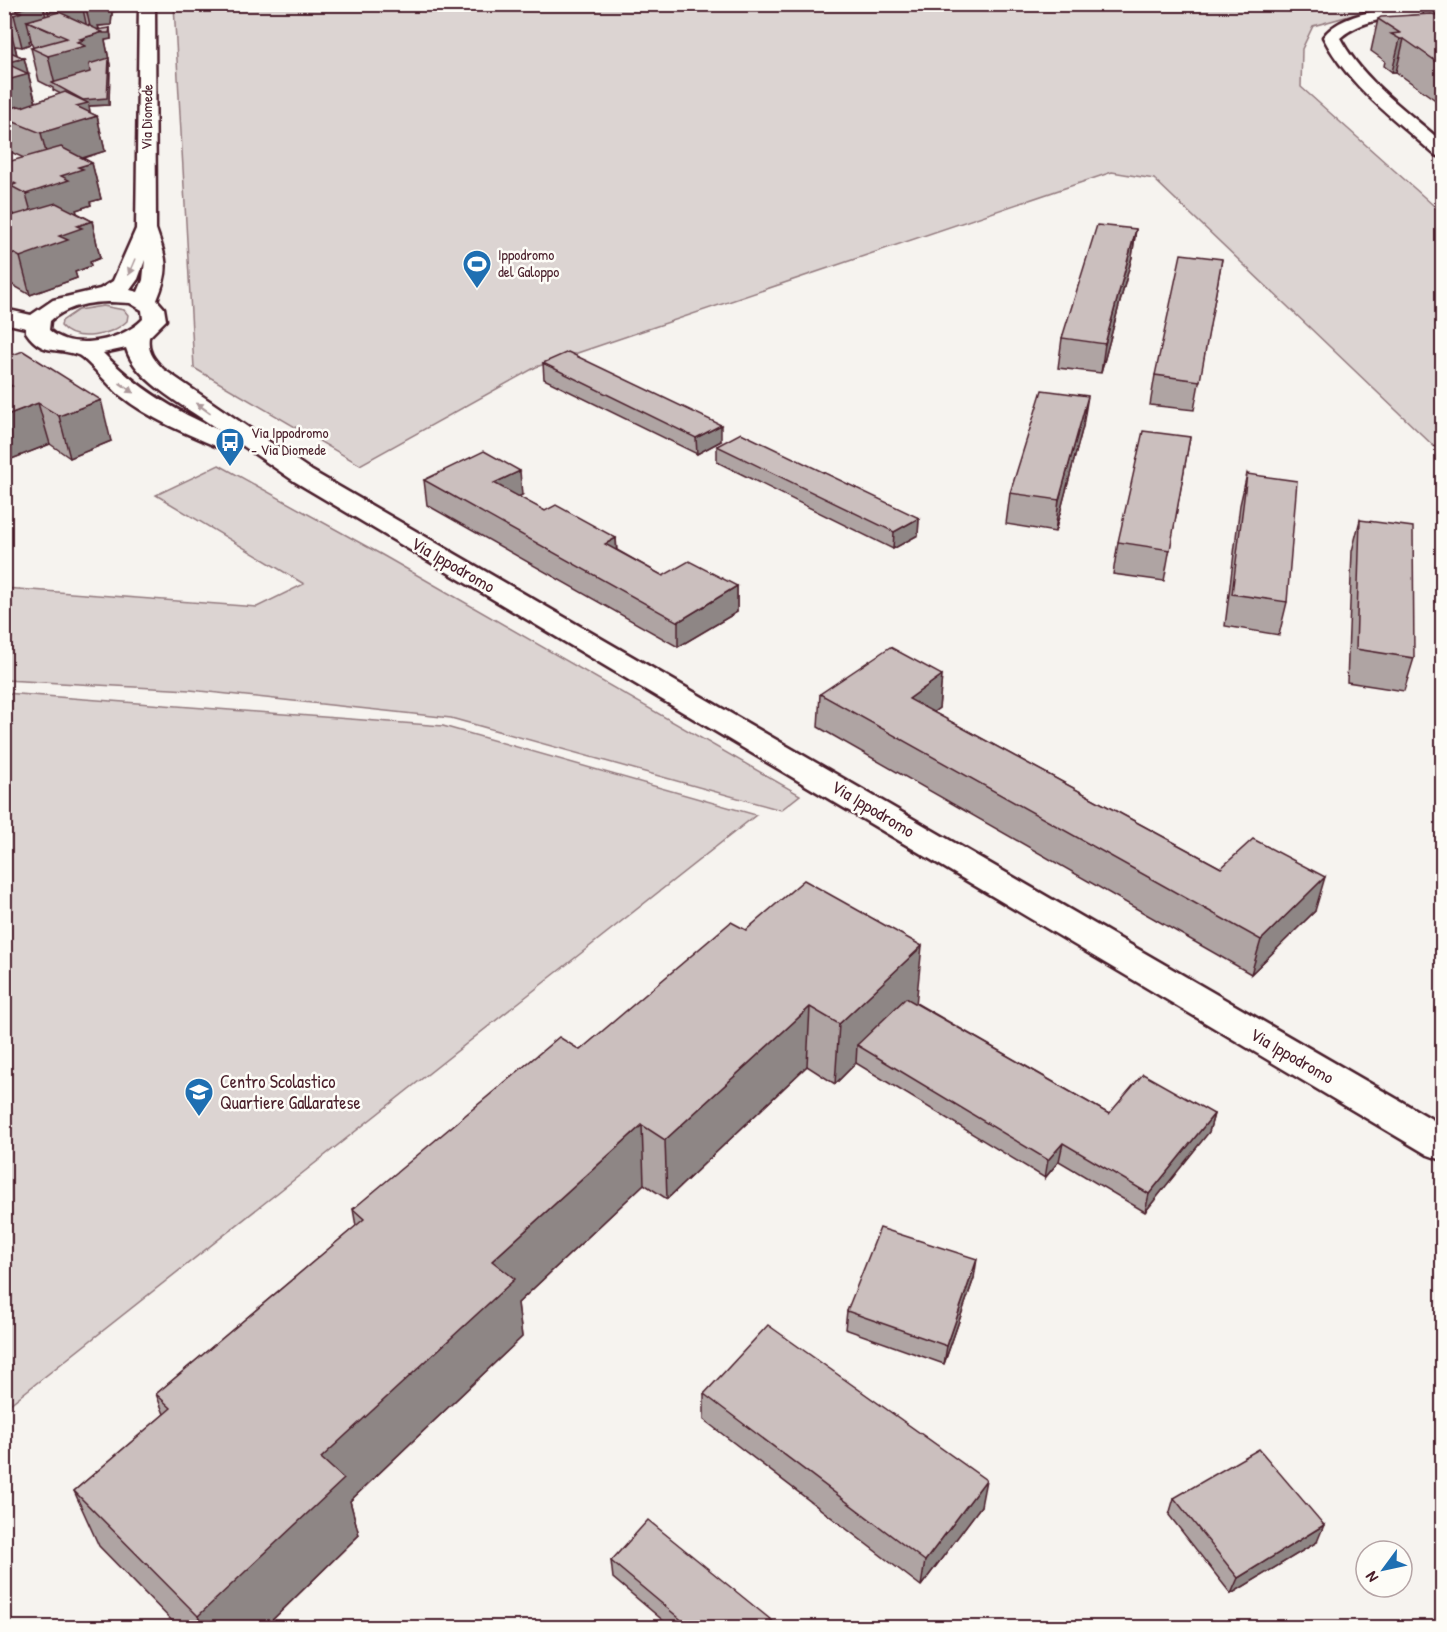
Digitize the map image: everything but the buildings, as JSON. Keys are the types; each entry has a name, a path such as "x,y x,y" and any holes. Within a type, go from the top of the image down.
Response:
{"street":[{"path":"4,29 117,4"},
{"name":"Via Diomede","path":"145,301 154,280 156,261 146,229 147,4"},
{"path":"1443,10 1364,20 1338,29 1331,37 1336,49 1365,82 1443,151"},
{"name":"Via Diomede","path":"105,295 121,286 127,279 146,229"},
{"path":"105,295 125,296 145,301 153,308 156,317 150,326 138,335 113,344 86,348 65,346 44,340 36,332 37,323 46,313 62,304 105,295"},
{"path":"4,316 37,323"},
{"name":"Via Ippodromo","path":"138,335 137,349 141,359 155,374 303,476 1443,1144"},
{"name":"Via Ippodromo","path":"86,348 118,382 180,422 303,476"}],"shaded area":[{"name":"Ippodromo del Galoppo","path":"174,5 1389,5 1313,26 1302,49 1301,87 1442,213 1442,454 1154,179 1112,172 536,367 360,465 194,368"},
{"path":"103,306 124,310 128,315 127,321 113,330 94,336 76,335 61,326 62,321 78,310"},
{"path":"219,465 384,556 800,795 781,810 451,718 190,690 5,680 5,588 257,607 304,584 156,495"},
{"name":"Centro Scolastico Quartiere Gallaratese","path":"5,693 443,726 756,815 5,1408"}],"place":[{"name":"Ippodromo del Galoppo","path":"477,290"},
{"name":"Via Ippodromo - Via Diomede","path":"230,468"},
{"name":"Centro Scolastico Quartiere Gallaratese","path":"199,1118"}]}
